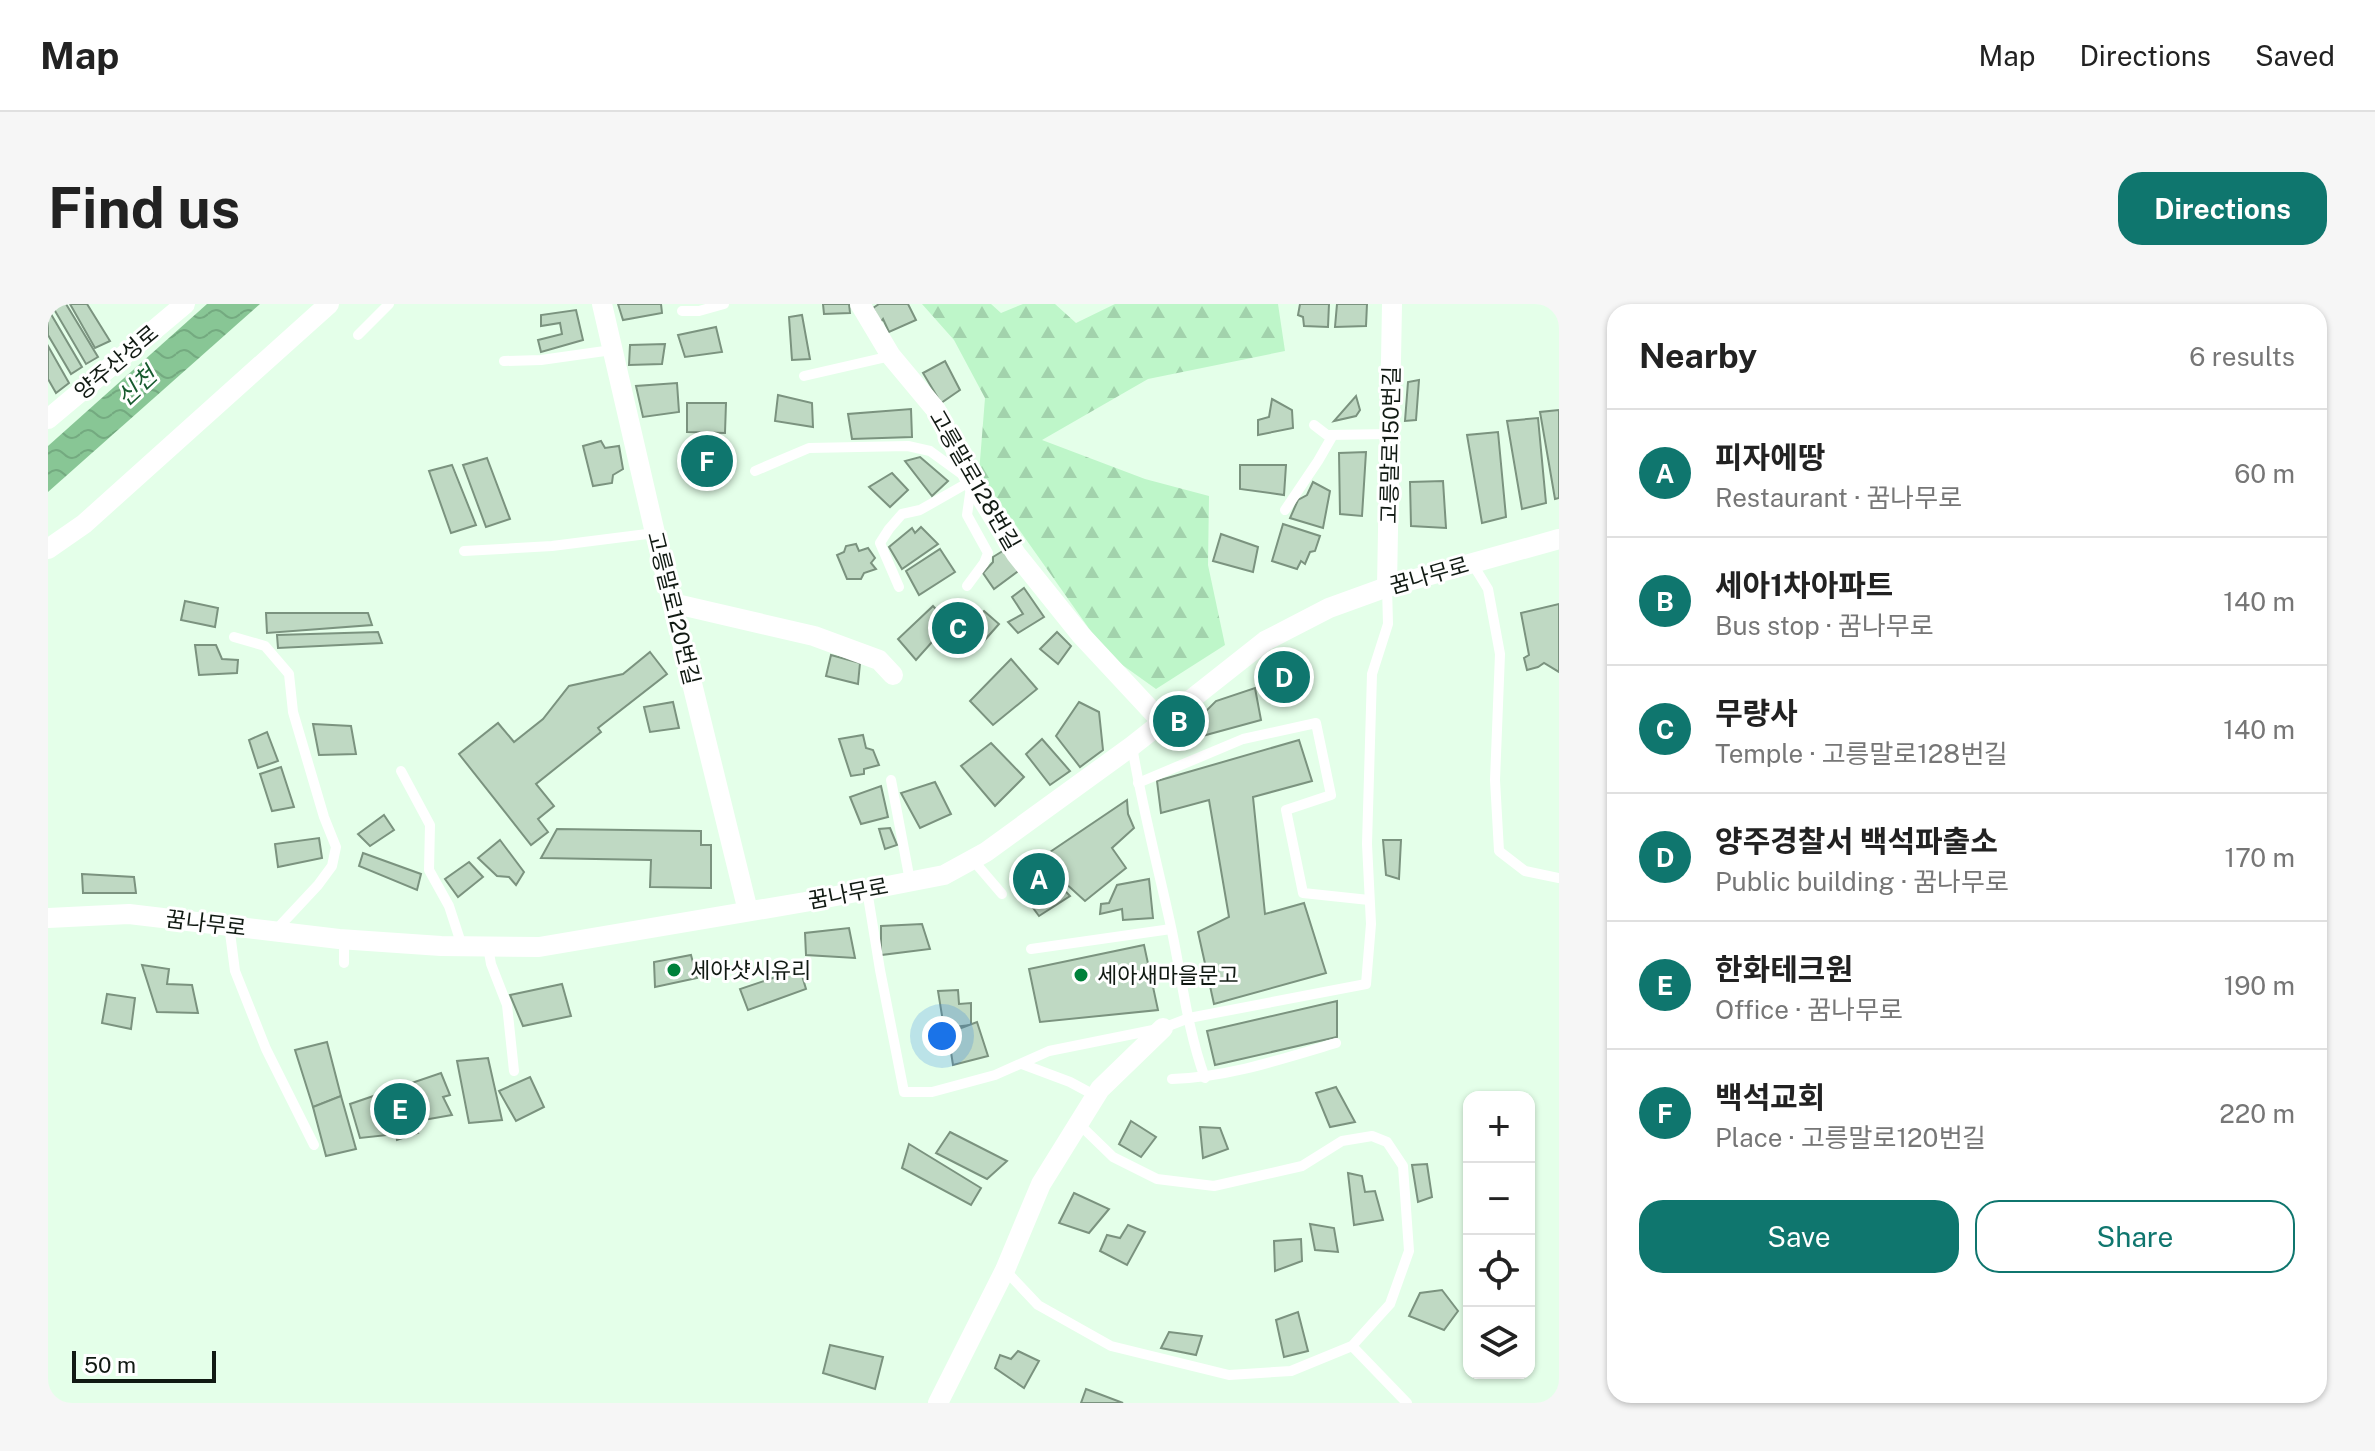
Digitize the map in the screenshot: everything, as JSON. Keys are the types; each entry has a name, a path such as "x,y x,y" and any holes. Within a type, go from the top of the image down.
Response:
{"street":[{"name":"양주산성로","path":"48,419 185,304"},
{"path":"48,549 84,524 329,304"},
{"name":"고릉말로120번길","path":"602,304 748,911"},
{"name":"고릉말로128번길","path":"860,304 891,356 936,410 971,481 1025,565 1081,635 1162,722"},
{"name":"고릉말로150번길","path":"1387,587 1392,304"},
{"name":"꿈나무로","path":"48,918 129,914 344,939 539,947 944,875 986,852 1132,746 1265,641 1329,608 1387,587 1559,539"},
{"path":"672,603 814,636 879,660 893,675"},
{"path":"938,1403 1005,1270 1041,1184 1100,1089 1163,1028"}],"lane":[{"path":"358,335 389,304"},
{"path":"682,311 699,311 724,304"},
{"path":"504,361 541,360 612,350"},
{"path":"804,376 891,356"},
{"path":"1314,425 1327,435 1390,434"},
{"path":"1285,510 1333,435"},
{"path":"755,471 809,448 908,446 930,451 971,481"},
{"path":"967,586 988,553 967,515 971,481"},
{"path":"899,587 880,543 889,529 902,514 920,510 971,481"},
{"path":"464,551 552,546 655,533"},
{"path":"1472,563 1488,589 1500,654 1495,780 1499,851 1525,871 1559,878"},
{"path":"867,890 904,1092 932,1092 995,1075 1049,1051 1163,1028 1189,1018 1366,984 1371,924 1367,844 1372,674 1388,624 1387,587"},
{"path":"234,637 265,646 289,674 293,712 336,847 332,866 275,931"},
{"path":"1138,783 1243,739 1316,723 1331,795 1286,810 1303,893 1369,900"},
{"path":"1132,746 1193,1045 1205,1078"},
{"path":"401,771 430,825 429,870 449,906 462,946"},
{"path":"891,780 910,881"},
{"path":"972,859 1002,894"},
{"path":"229,925 235,971 266,1049 314,1145"},
{"path":"1031,949 1171,929"},
{"path":"344,939 344,963"},
{"path":"488,947 491,964 507,1005 514,1071"},
{"path":"1172,1079 1205,1078 1336,1043"},
{"path":"1022,1064 1070,1082 1096,1096"},
{"path":"1005,1270 1038,1305 1111,1346 1229,1375 1291,1371 1352,1346 1390,1304 1409,1251 1403,1166 1387,1142 1372,1136 1342,1141 1302,1166 1214,1186 1157,1179 1113,1157 1079,1124"},
{"path":"1352,1346 1407,1403"}],"green space":[{"path":"922,304 991,304 1001,313 1023,304 1055,304 1076,323 1115,304 1278,304 1285,351 1148,379 1042,440 1145,479 1209,496 1208,565 1225,645 1156,689 1107,654 979,473 985,398 954,340"}],"water":[{"name":"신천","path":"207,304 260,304 48,492 48,446"}],"building":[{"path":"51,304 66,304 98,357 86,364"},
{"path":"70,304 87,304 110,341 95,348"},
{"path":"618,304 661,304 662,313 623,320"},
{"path":"823,304 849,304 850,313 824,314"},
{"path":"879,304 908,304 916,320 889,332 883,319 880,323 873,308"},
{"path":"1300,304 1329,304 1328,327 1304,326 1303,317 1298,315"},
{"path":"1337,304 1367,304 1366,326 1335,327"},
{"path":"48,309 82,367 71,374 48,335"},
{"path":"576,310 583,340 541,352 538,340 562,334 560,323 541,326 541,315"},
{"path":"802,315 810,359 792,360 789,317"},
{"path":"716,327 722,352 685,357 678,335"},
{"path":"665,344 662,364 629,365 630,345"},
{"path":"48,346 69,383 56,393 48,379"},
{"path":"945,361 960,390 941,403 923,373"},
{"path":"1419,380 1416,420 1405,421 1408,382"},
{"path":"677,383 679,412 643,417 636,386"},
{"path":"778,395 812,403 813,427 775,421"},
{"path":"1356,396 1360,410 1356,416 1334,421"},
{"path":"1272,399 1292,410 1293,428 1258,435 1258,420 1269,417"},
{"path":"687,403 726,403 725,433 687,432"},
{"path":"911,409 912,437 852,439 848,414"},
{"path":"1559,410 1559,498 1555,499 1540,412"},
{"path":"1538,418 1546,503 1522,509 1507,421"},
{"path":"1498,432 1506,517 1482,523 1467,435"},
{"path":"601,441 605,448 619,446 623,469 613,475 612,483 593,486 583,446"},
{"path":"686,445 725,447 731,476 686,479"},
{"path":"1366,452 1362,516 1340,514 1339,453"},
{"path":"920,457 948,481 932,496 905,461"},
{"path":"487,458 510,519 486,527 463,465"},
{"path":"452,465 476,525 451,533 429,471"},
{"path":"1240,465 1286,465 1284,495 1240,489"},
{"path":"892,473 908,490 890,507 869,487"},
{"path":"1443,481 1446,528 1411,526 1410,482"},
{"path":"1313,482 1330,491 1323,528 1290,518 1298,500 1307,495"},
{"path":"1283,524 1320,536 1315,551 1310,552 1305,564 1301,561 1297,569 1272,561"},
{"path":"921,527 938,544 902,569 889,547 912,528 915,533"},
{"path":"1221,534 1258,547 1253,572 1213,561"},
{"path":"856,544 859,551 868,548 875,558 871,563 876,569 864,573 861,579 847,579 837,555 844,552 846,546"},
{"path":"940,549 955,572 919,595 906,571"},
{"path":"1006,549 1021,569 994,589 983,573 993,562 993,557"},
{"path":"1024,588 1044,617 1018,633 1008,622 1023,614 1012,597"},
{"path":"185,601 218,608 215,627 181,620"},
{"path":"1559,604 1559,672 1544,663 1527,670 1524,658 1529,655 1521,613"},
{"path":"933,606 949,623 916,660 898,639"},
{"path":"984,611 999,624 976,650 957,633"},
{"path":"266,613 368,613 372,625 267,633"},
{"path":"378,632 382,643 278,648 277,635"},
{"path":"1057,632 1071,646 1058,664 1040,649"},
{"path":"195,645 216,645 222,659 238,660 237,673 199,675"},
{"path":"650,652 667,674 598,728 601,732 536,784 554,806 538,819 548,832 531,845 459,754 498,723 514,742 543,719 569,686 623,674"},
{"path":"831,655 860,663 858,684 826,676"},
{"path":"1285,657 1303,682 1282,700 1267,672"},
{"path":"1011,659 1037,689 993,725 970,701"},
{"path":"1255,688 1261,720 1173,744 1216,701"},
{"path":"673,702 679,728 650,732 644,707"},
{"path":"1079,702 1099,712 1103,750 1080,767 1056,736"},
{"path":"313,724 351,726 356,754 319,755"},
{"path":"267,732 278,761 258,768 249,740"},
{"path":"863,735 866,748 873,750 879,765 864,769 864,774 851,776 839,739"},
{"path":"1042,739 1070,771 1050,785 1026,754"},
{"path":"1299,740 1312,781 1253,797 1265,914 1304,903 1326,973 1214,1004 1198,932 1229,917 1209,800 1161,813 1157,781"},
{"path":"991,743 1024,777 995,806 961,766"},
{"path":"281,767 294,807 272,811 260,774"},
{"path":"935,782 951,814 920,828 901,793"},
{"path":"881,786 888,817 861,824 850,797"},
{"path":"1127,800 1128,814 1134,828 1112,848 1126,868 1085,901 1052,871 1059,866 1050,852"},
{"path":"384,815 394,830 370,846 358,834"},
{"path":"890,828 897,845 885,849 879,829"},
{"path":"557,829 701,831 701,845 711,845 711,888 650,887 651,860 541,858"},
{"path":"319,838 322,858 278,867 275,844"},
{"path":"500,840 524,872 516,885 509,877 497,876 478,858"},
{"path":"1383,840 1401,840 1399,879 1386,875"},
{"path":"363,853 421,874 417,890 359,866"},
{"path":"469,862 483,877 458,897 445,879"},
{"path":"1040,864 1070,896 1039,916 1016,885"},
{"path":"82,874 134,877 136,893 83,893"},
{"path":"1149,879 1153,918 1123,920 1122,909 1100,914 1101,904 1109,903 1117,885"},
{"path":"922,924 930,949 881,955 881,926"},
{"path":"849,928 855,958 806,955 805,933"},
{"path":"1144,945 1158,1010 1040,1022 1029,969"},
{"name":"세아샷시유리","path":"691,955 697,978 655,987 654,962"},
{"path":"142,965 169,969 167,984 192,985 198,1013 157,1012"},
{"path":"800,969 806,989 748,1010 740,989"},
{"path":"562,984 571,1016 523,1026 510,995"},
{"path":"958,990 959,1004 971,1003 971,1025 944,1028 938,991"},
{"path":"107,994 135,998 131,1029 102,1023"},
{"path":"1337,1001 1337,1037 1215,1065 1207,1031"},
{"path":"977,1022 988,1056 953,1065 948,1033"},
{"path":"327,1042 341,1096 313,1107 295,1050"},
{"path":"488,1058 502,1120 469,1123 457,1061"},
{"path":"441,1073 450,1095 443,1097 452,1115 412,1122 418,1133 397,1140 396,1134 360,1138 350,1104"},
{"path":"530,1077 544,1107 516,1121 499,1091"},
{"path":"1336,1087 1355,1122 1330,1127 1316,1093"},
{"path":"341,1096 356,1149 326,1156 313,1107"},
{"path":"1131,1121 1156,1137 1141,1157 1119,1144"},
{"path":"1200,1127 1220,1128 1228,1149 1203,1158"},
{"path":"950,1132 1007,1161 987,1179 936,1153"},
{"path":"909,1144 981,1188 971,1205 902,1168"},
{"path":"1427,1164 1432,1197 1418,1202 1412,1165"},
{"path":"1348,1173 1362,1176 1365,1192 1375,1191 1383,1220 1354,1225"},
{"path":"1074,1193 1109,1209 1089,1233 1059,1223"},
{"path":"1310,1224 1334,1228 1338,1252 1315,1250"},
{"path":"1128,1225 1145,1232 1127,1265 1100,1251 1107,1235 1120,1238"},
{"path":"1301,1239 1302,1261 1275,1271 1274,1241"},
{"path":"1442,1290 1458,1311 1444,1330 1409,1316 1420,1293"},
{"path":"1298,1312 1308,1351 1284,1357 1276,1320"},
{"path":"1169,1332 1202,1336 1196,1355 1161,1348"},
{"path":"830,1345 883,1357 875,1389 823,1373"},
{"path":"1018,1351 1039,1361 1024,1388 995,1368 1000,1355 1011,1359"},
{"path":"1086,1389 1123,1403 1081,1403"}],"place":[{"name":"백석교회","path":"707,461"},
{"name":"무량사","path":"958,628"},
{"name":"양주경찰서 백석파출소","path":"1284,677"},
{"name":"세아1차아파트","path":"1179,721"},
{"name":"피자에땅","path":"1039,879"},
{"name":"세아샷시유리","path":"674,970"},
{"name":"세아새마을문고","path":"1081,975"},
{"name":"한화테크원","path":"400,1109"}]}
